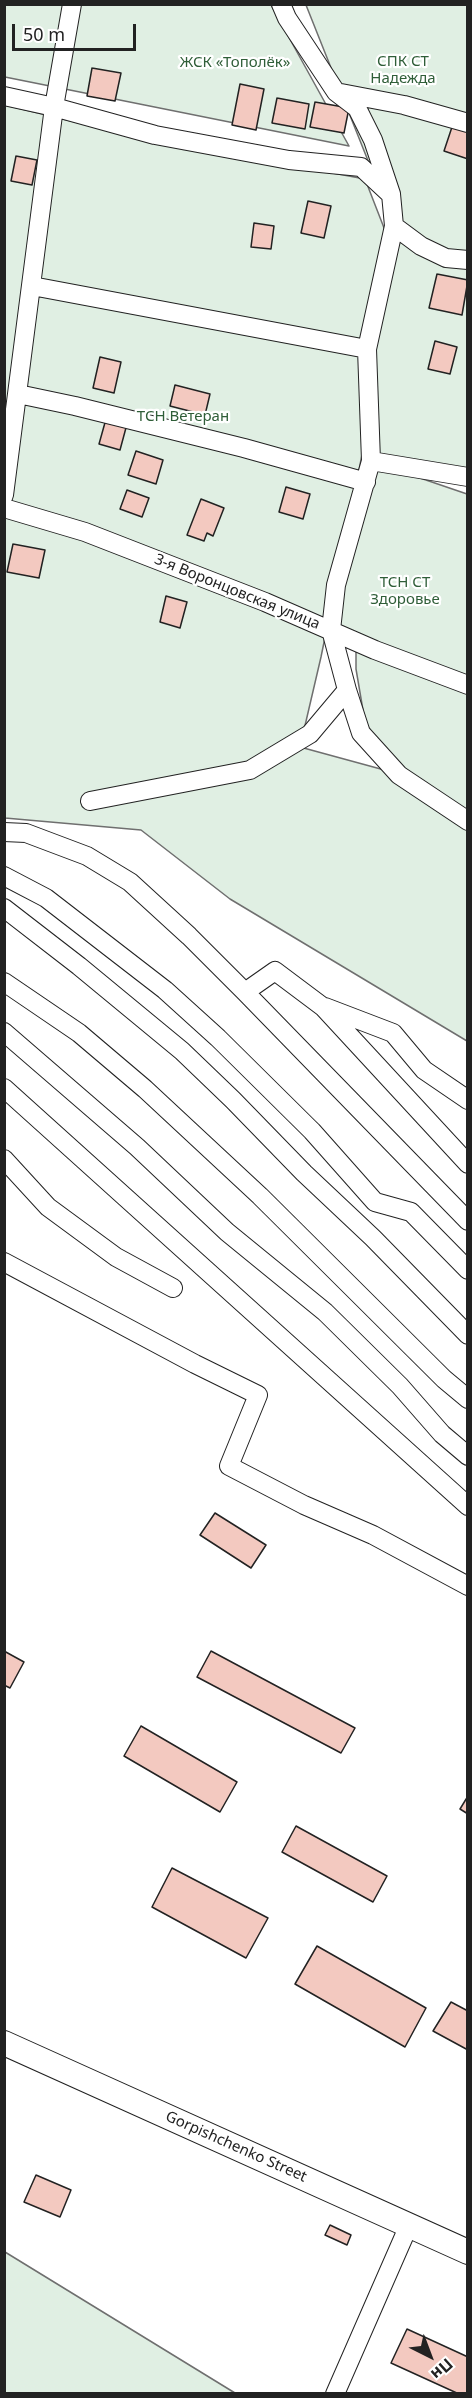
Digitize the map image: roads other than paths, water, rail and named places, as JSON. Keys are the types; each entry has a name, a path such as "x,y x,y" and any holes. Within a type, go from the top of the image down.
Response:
{"main road":[{"name":"Gorpishchenko Street","path":"4,2043 468,2252"}],"lane":[{"path":"4,495 54,107 72,4"},
{"path":"281,4 336,92 357,108 374,140 391,194 394,226 367,349 371,461 336,585 331,630 361,733 399,775 468,822"},
{"path":"336,92 404,105 468,123"},
{"path":"4,96 54,107 155,135 289,160 361,167 391,194"},
{"path":"394,226 421,246 446,258 468,260"},
{"path":"32,286 367,349"},
{"path":"18,394 211,440 366,482"},
{"path":"371,461 468,477"},
{"name":"3-я Воронцовская улица","path":"4,508 85,532 331,630 375,650 468,685"},
{"path":"90,801 250,770 309,734 347,690"},
{"path":"4,832 26,833 87,856 130,882 245,992 468,1221"},
{"path":"4,876 46,898 165,990 218,1038 312,1131 375,1202 411,1212 468,1269"},
{"path":"4,908 80,966 182,1051 304,1173 373,1238 468,1335"},
{"path":"245,992 275,971 323,1006 468,1164"},
{"path":"4,982 79,1033 145,1089 260,1196 436,1371 468,1399"},
{"path":"323,1006 393,1033 424,1070 468,1100"},
{"path":"4,1032 137,1147 227,1232 325,1312 400,1386 442,1434 468,1456"},
{"path":"4,1088 468,1506"},
{"path":"4,1159 48,1207 116,1257 173,1288"},
{"path":"373,1238 375,1202"},
{"path":"4,1262 258,1395 229,1466 304,1505 373,1535 468,1586"},
{"path":"335,2394 409,2225"}],"park label":[{"name":"ЖСК «Тополёк»","path":"235,63"},
{"name":"СПК СТ Надежда","path":"403,70"},
{"name":"ТСН Ветеран","path":"183,417"},
{"name":"ТСН СТ Здоровье","path":"405,592"}]}
